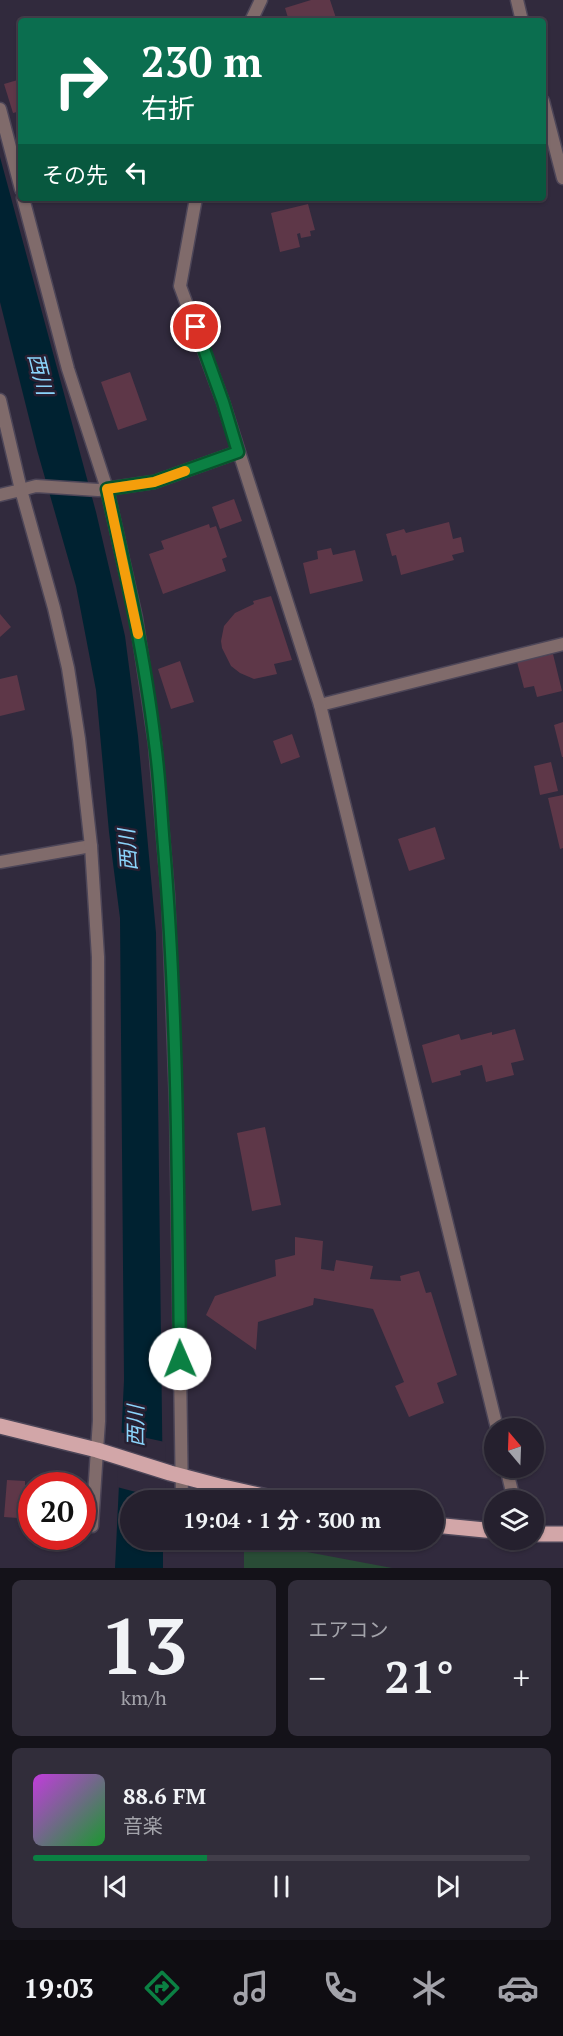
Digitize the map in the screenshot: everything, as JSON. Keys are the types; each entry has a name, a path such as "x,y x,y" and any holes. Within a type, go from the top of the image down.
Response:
{"main road":[{"path":"0,1426 240,1490"},
{"path":"444,1526 484,1530"},
{"path":"544,1534 563,1534"}],"street":[{"path":"252,18 261,0"},
{"path":"517,0 521,18"},
{"path":"0,109 18,178"},
{"path":"546,113 563,178"},
{"path":"24,201 136,618 155,744 168,895 176,1103 176,1474 180,1490"},
{"path":"195,201 180,286 223,402 320,705 495,1418"},
{"path":"0,400 68,668 79,739 91,846 99,979 99,1421 104,1452 96,1501"},
{"path":"0,495 36,486 102,490 154,482 238,452"},
{"path":"320,705 563,644"},
{"path":"0,862 91,846"}],"green space":[{"path":"244,1550 297,1550 392,1568 244,1568"}],"water":[{"name":"西川","path":"0,157 96,512 125,636 138,736 156,933 163,1490 120,1490 120,1550 163,1550 163,1568 115,1568 124,1380 120,918 109,832 96,690 76,586 37,450 0,302"}],"pier":[{"path":"119,1432 165,1442 166,1490 128,1490 117,1487"}],"building":[{"path":"311,0 330,0 336,18 288,18 285,8"},
{"path":"18,80 18,112 13,113 4,84"},
{"path":"308,204 315,230 310,231 311,236 301,238 300,233 297,234 300,247 280,252 271,213"},
{"path":"130,372 147,420 118,430 101,382"},
{"path":"234,499 242,521 220,529 212,507"},
{"path":"449,522 453,539 461,537 464,552 452,555 454,560 401,575 396,555 392,556 386,534 404,529 406,533"},
{"path":"209,524 210,528 216,526 227,557 222,559 226,571 163,594 149,554 164,549 161,541"},
{"path":"331,548 333,555 355,550 363,581 310,594 303,563 318,559 317,551"},
{"path":"271,596 292,660 274,664 277,674 254,679 231,666 222,648 224,626 235,613 254,604 253,601"},
{"path":"0,614 11,627 0,637"},
{"path":"553,654 562,691 537,697 534,686 524,688 517,662"},
{"path":"180,661 194,702 171,709 158,669"},
{"path":"17,675 25,710 0,716 0,679"},
{"path":"563,722 563,757 562,757 554,725"},
{"path":"292,734 300,757 281,764 273,741"},
{"path":"551,762 558,791 540,795 534,766"},
{"path":"563,795 563,848 560,849 548,798"},
{"path":"435,827 445,859 409,871 398,839"},
{"path":"515,1029 524,1060 511,1063 514,1075 486,1082 482,1065 460,1071 461,1075 432,1083 422,1045 459,1034 461,1040"},
{"path":"265,1127 281,1205 252,1211 237,1133"},
{"path":"295,1237 323,1241 321,1269 334,1271 336,1260 373,1266 370,1279 401,1281 400,1276 419,1271 426,1293 431,1292 457,1375 437,1383 444,1403 409,1417 395,1386 404,1382 373,1309 314,1298 313,1305 258,1322 256,1350 206,1315 215,1296 276,1276 275,1260 295,1255"},
{"path":"7,1480 18,1481 18,1518 4,1517"}],"slow traffic":[{"path":"138,634 107,489 154,482 185,471"}],"route":[{"path":"180,1359 176,1103 168,895 155,744 136,618 107,489 154,482 238,452 196,327"}]}
